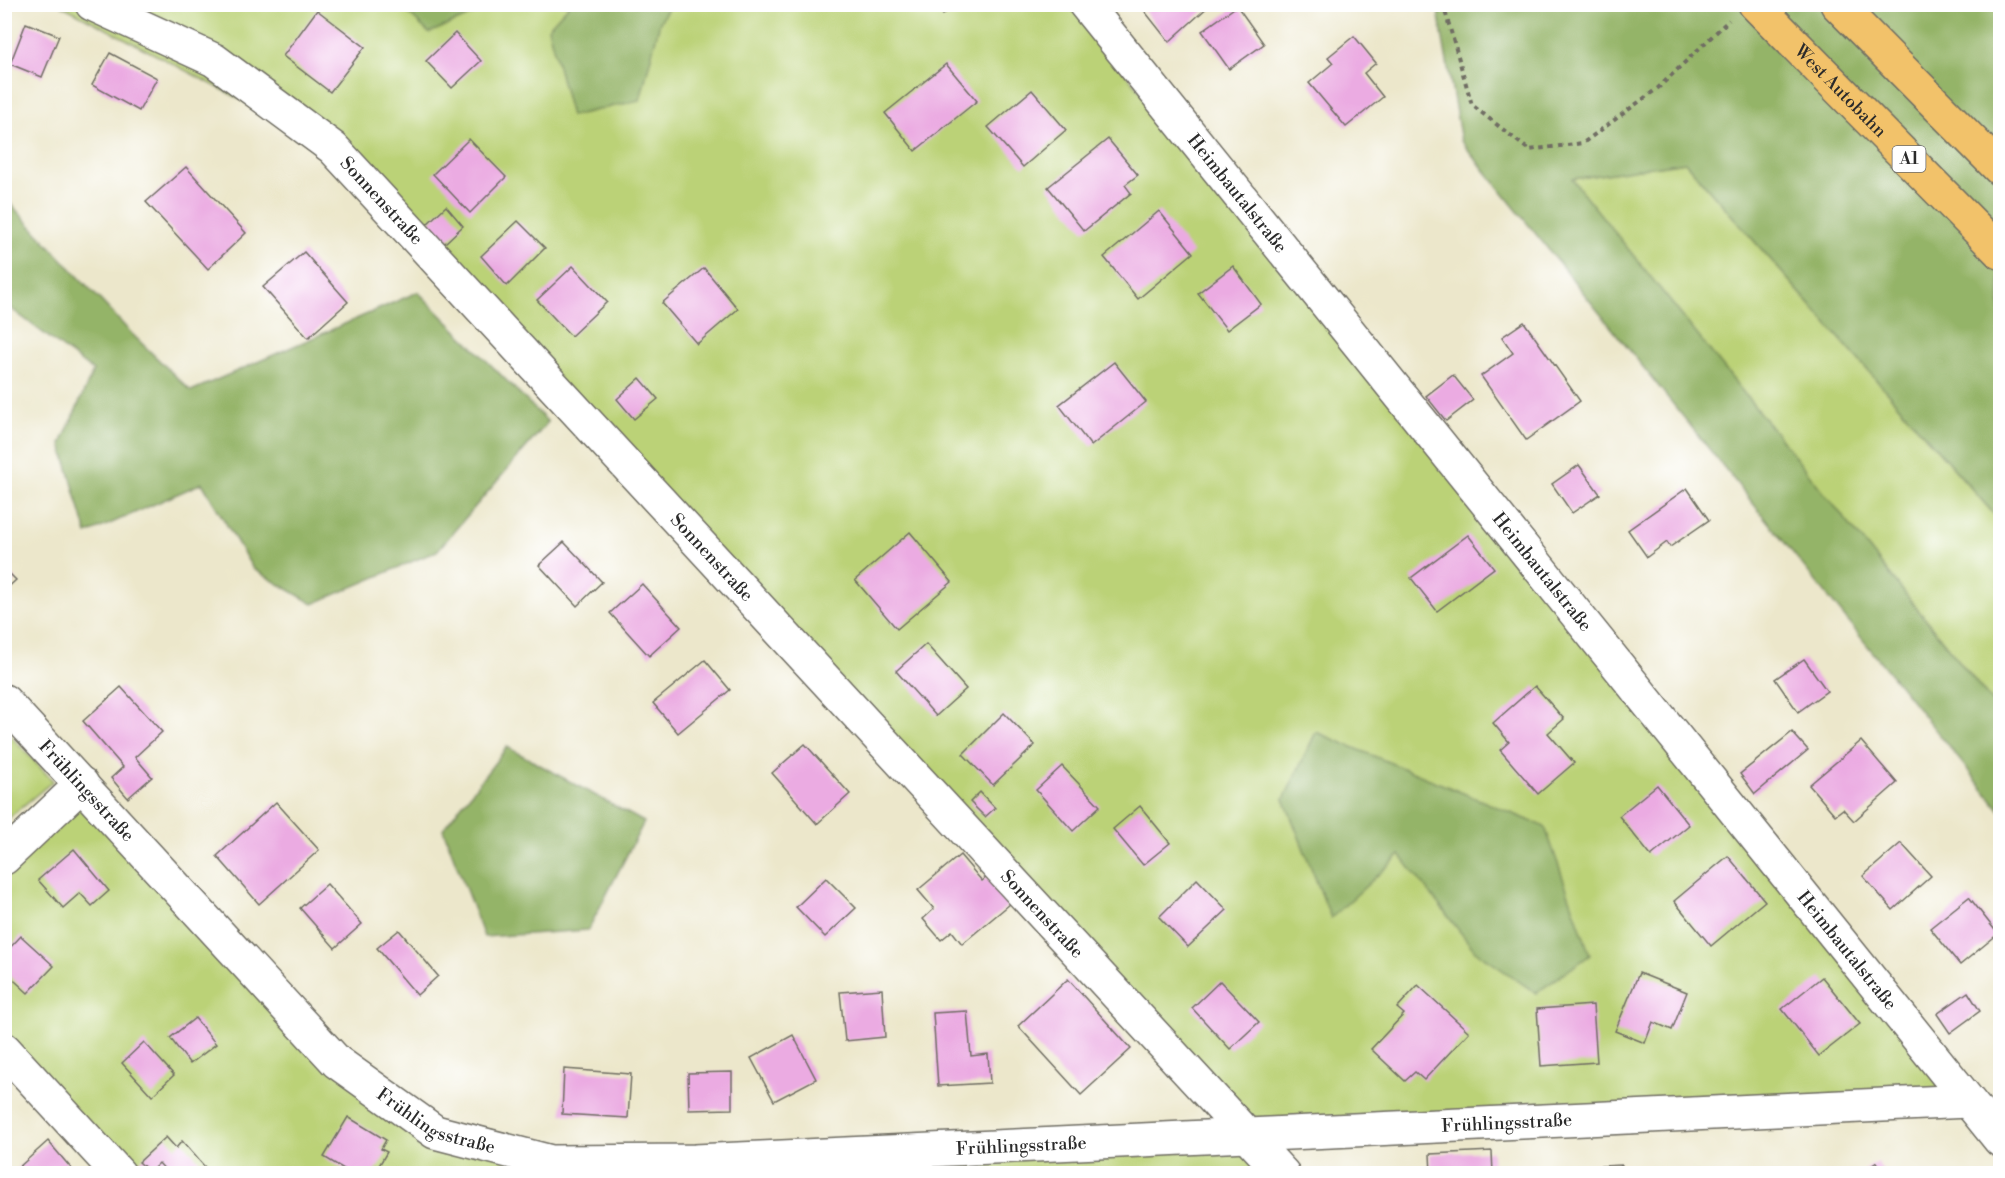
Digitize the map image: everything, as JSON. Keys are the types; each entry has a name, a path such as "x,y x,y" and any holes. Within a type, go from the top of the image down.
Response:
{"highway":[{"name":"West Autobahn","path":"1746,8 1817,67 2001,252"},
{"path":"1847,15 2001,169"}],"street":[{"name":"Sonnenstraße","path":"92,4 214,60 333,148 1283,1173"},
{"name":"Heimbautalstraße","path":"1085,4 2001,1140"},
{"name":"Frühlingsstraße","path":"4,701 337,1062 435,1132 551,1162 701,1167 1968,1101"},
{"path":"4,858 81,784"},
{"path":"4,1049 119,1173"}],"path":[{"path":"1443,4 1472,105 1528,150 1583,143 1658,88 1746,8"}],"green space":[{"path":"570,4 670,5 660,22 640,100 571,116 548,28"},
{"path":"1069,4 1968,1101 1250,1137 1283,1174 119,1174 5,1049 5,858 82,784 337,1062 435,1132 551,1162 1249,1137 333,148 61,5"},
{"path":"400,5 495,5 429,33"},
{"path":"1437,5 2000,5 2000,521 1685,162 1572,179 2000,712 2000,810 1461,141"},
{"path":"1685,162 2000,521 2000,712 1571,179"},
{"path":"4,197 132,334 191,391 418,292 548,422 437,551 313,604 253,569 202,483 87,534 61,444 93,371 5,304"},
{"path":"5,730 53,781 4,821"},
{"path":"1316,732 1545,827 1590,955 1536,993 1475,951 1400,855 1331,918 1284,799"},
{"path":"507,747 644,822 588,930 484,937 443,829"}],"building":[{"path":"934,4 955,4 943,15"},
{"path":"1139,4 1211,4 1169,42"},
{"path":"1237,6 1264,44 1229,69 1202,31"},
{"path":"317,10 365,47 330,92 283,56"},
{"path":"26,23 59,36 42,77 10,64"},
{"path":"455,33 481,61 452,88 426,61"},
{"path":"1354,36 1376,63 1364,73 1383,97 1346,127 1309,83 1333,63 1328,57"},
{"path":"110,53 157,78 139,111 92,85"},
{"path":"946,64 977,101 915,151 885,113"},
{"path":"1032,90 1066,130 1023,167 988,127"},
{"path":"469,139 506,177 470,213 433,174"},
{"path":"1108,139 1138,175 1125,185 1131,193 1084,231 1048,187"},
{"path":"186,167 246,233 208,269 146,202"},
{"path":"446,206 463,226 443,245 426,225"},
{"path":"1159,211 1193,253 1138,299 1104,257"},
{"path":"518,221 545,248 507,286 481,256"},
{"path":"304,252 348,302 308,338 263,287"},
{"path":"573,266 607,302 571,336 537,300"},
{"path":"1233,266 1261,304 1227,330 1198,293"},
{"path":"704,268 738,309 697,344 662,303"},
{"path":"1524,322 1580,401 1526,440 1481,376 1513,353 1502,337"},
{"path":"1114,362 1146,402 1091,446 1059,405"},
{"path":"1453,375 1473,400 1446,421 1426,396"},
{"path":"640,378 658,399 634,419 617,399"},
{"path":"1579,465 1600,494 1572,513 1552,484"},
{"path":"1687,488 1709,520 1670,547 1667,542 1647,557 1628,530"},
{"path":"910,532 952,582 897,629 855,580"},
{"path":"1468,535 1494,568 1437,611 1411,578"},
{"path":"564,542 602,582 577,606 539,565"},
{"path":"4,568 16,580 4,591"},
{"path":"642,584 681,627 649,656 610,613"},
{"path":"926,644 966,689 936,716 896,671"},
{"path":"1804,659 1827,691 1798,712 1775,679"},
{"path":"705,660 730,690 678,733 653,703"},
{"path":"1535,686 1564,719 1548,733 1574,763 1538,794 1500,750 1509,742 1493,723"},
{"path":"121,687 162,732 135,757 152,777 128,798 111,778 123,767 83,721"},
{"path":"1004,713 1035,745 993,785 963,754"},
{"path":"1792,732 1808,750 1755,794 1740,774"},
{"path":"1861,741 1897,783 1854,821 1843,809 1835,815 1809,785"},
{"path":"805,744 850,794 817,824 772,773"},
{"path":"1062,766 1100,806 1073,831 1036,790"},
{"path":"1657,785 1689,825 1651,856 1619,816"},
{"path":"980,792 995,808 985,817 970,802"},
{"path":"276,802 319,850 259,904 217,856"},
{"path":"1140,806 1170,843 1143,865 1113,829"},
{"path":"1901,843 1931,876 1893,910 1863,876"},
{"path":"74,849 109,891 92,906 80,893 63,908 38,880"},
{"path":"960,855 982,881 987,877 1010,904 962,944 952,931 941,940 923,919 934,909 918,890"},
{"path":"1728,856 1765,901 1711,946 1674,901"},
{"path":"826,878 856,908 825,937 796,907"},
{"path":"1197,879 1227,910 1188,947 1159,917"},
{"path":"327,884 362,924 335,948 300,908"},
{"path":"1969,897 1998,934 1960,965 1930,928"},
{"path":"399,930 438,976 417,995 377,948"},
{"path":"21,936 54,966 28,993 4,971 4,954"},
{"path":"1639,973 1687,992 1672,1030 1653,1022 1645,1043 1615,1031"},
{"path":"1822,977 1860,1024 1819,1056 1782,1009"},
{"path":"1068,979 1131,1049 1081,1095 1018,1026"},
{"path":"1220,981 1259,1022 1230,1049 1192,1008"},
{"path":"1418,985 1469,1032 1424,1080 1415,1072 1405,1081 1371,1049 1404,1014 1397,1008"},
{"path":"882,989 885,1037 845,1041 840,992"},
{"path":"1968,992 1980,1011 1950,1033 1937,1014"},
{"path":"1593,1005 1597,1062 1541,1066 1537,1009"},
{"path":"967,1011 971,1056 988,1054 990,1083 938,1086 933,1013"},
{"path":"195,1018 216,1044 190,1064 170,1038"},
{"path":"793,1035 816,1079 774,1101 751,1058"},
{"path":"144,1042 174,1075 152,1096 122,1063"},
{"path":"564,1069 631,1074 628,1118 562,1114"},
{"path":"732,1072 732,1109 689,1110 688,1073"},
{"path":"348,1117 386,1140 381,1149 387,1152 374,1174 352,1174 324,1157"},
{"path":"166,1137 176,1148 182,1141 211,1174 169,1174 159,1163 150,1172 139,1162"},
{"path":"48,1141 76,1174 23,1174 18,1168"},
{"path":"1492,1151 1493,1174 1431,1174 1430,1154"},
{"path":"1877,1162 1885,1174 1859,1174"},
{"path":"1622,1165 1623,1174 1565,1174 1564,1168"}]}
